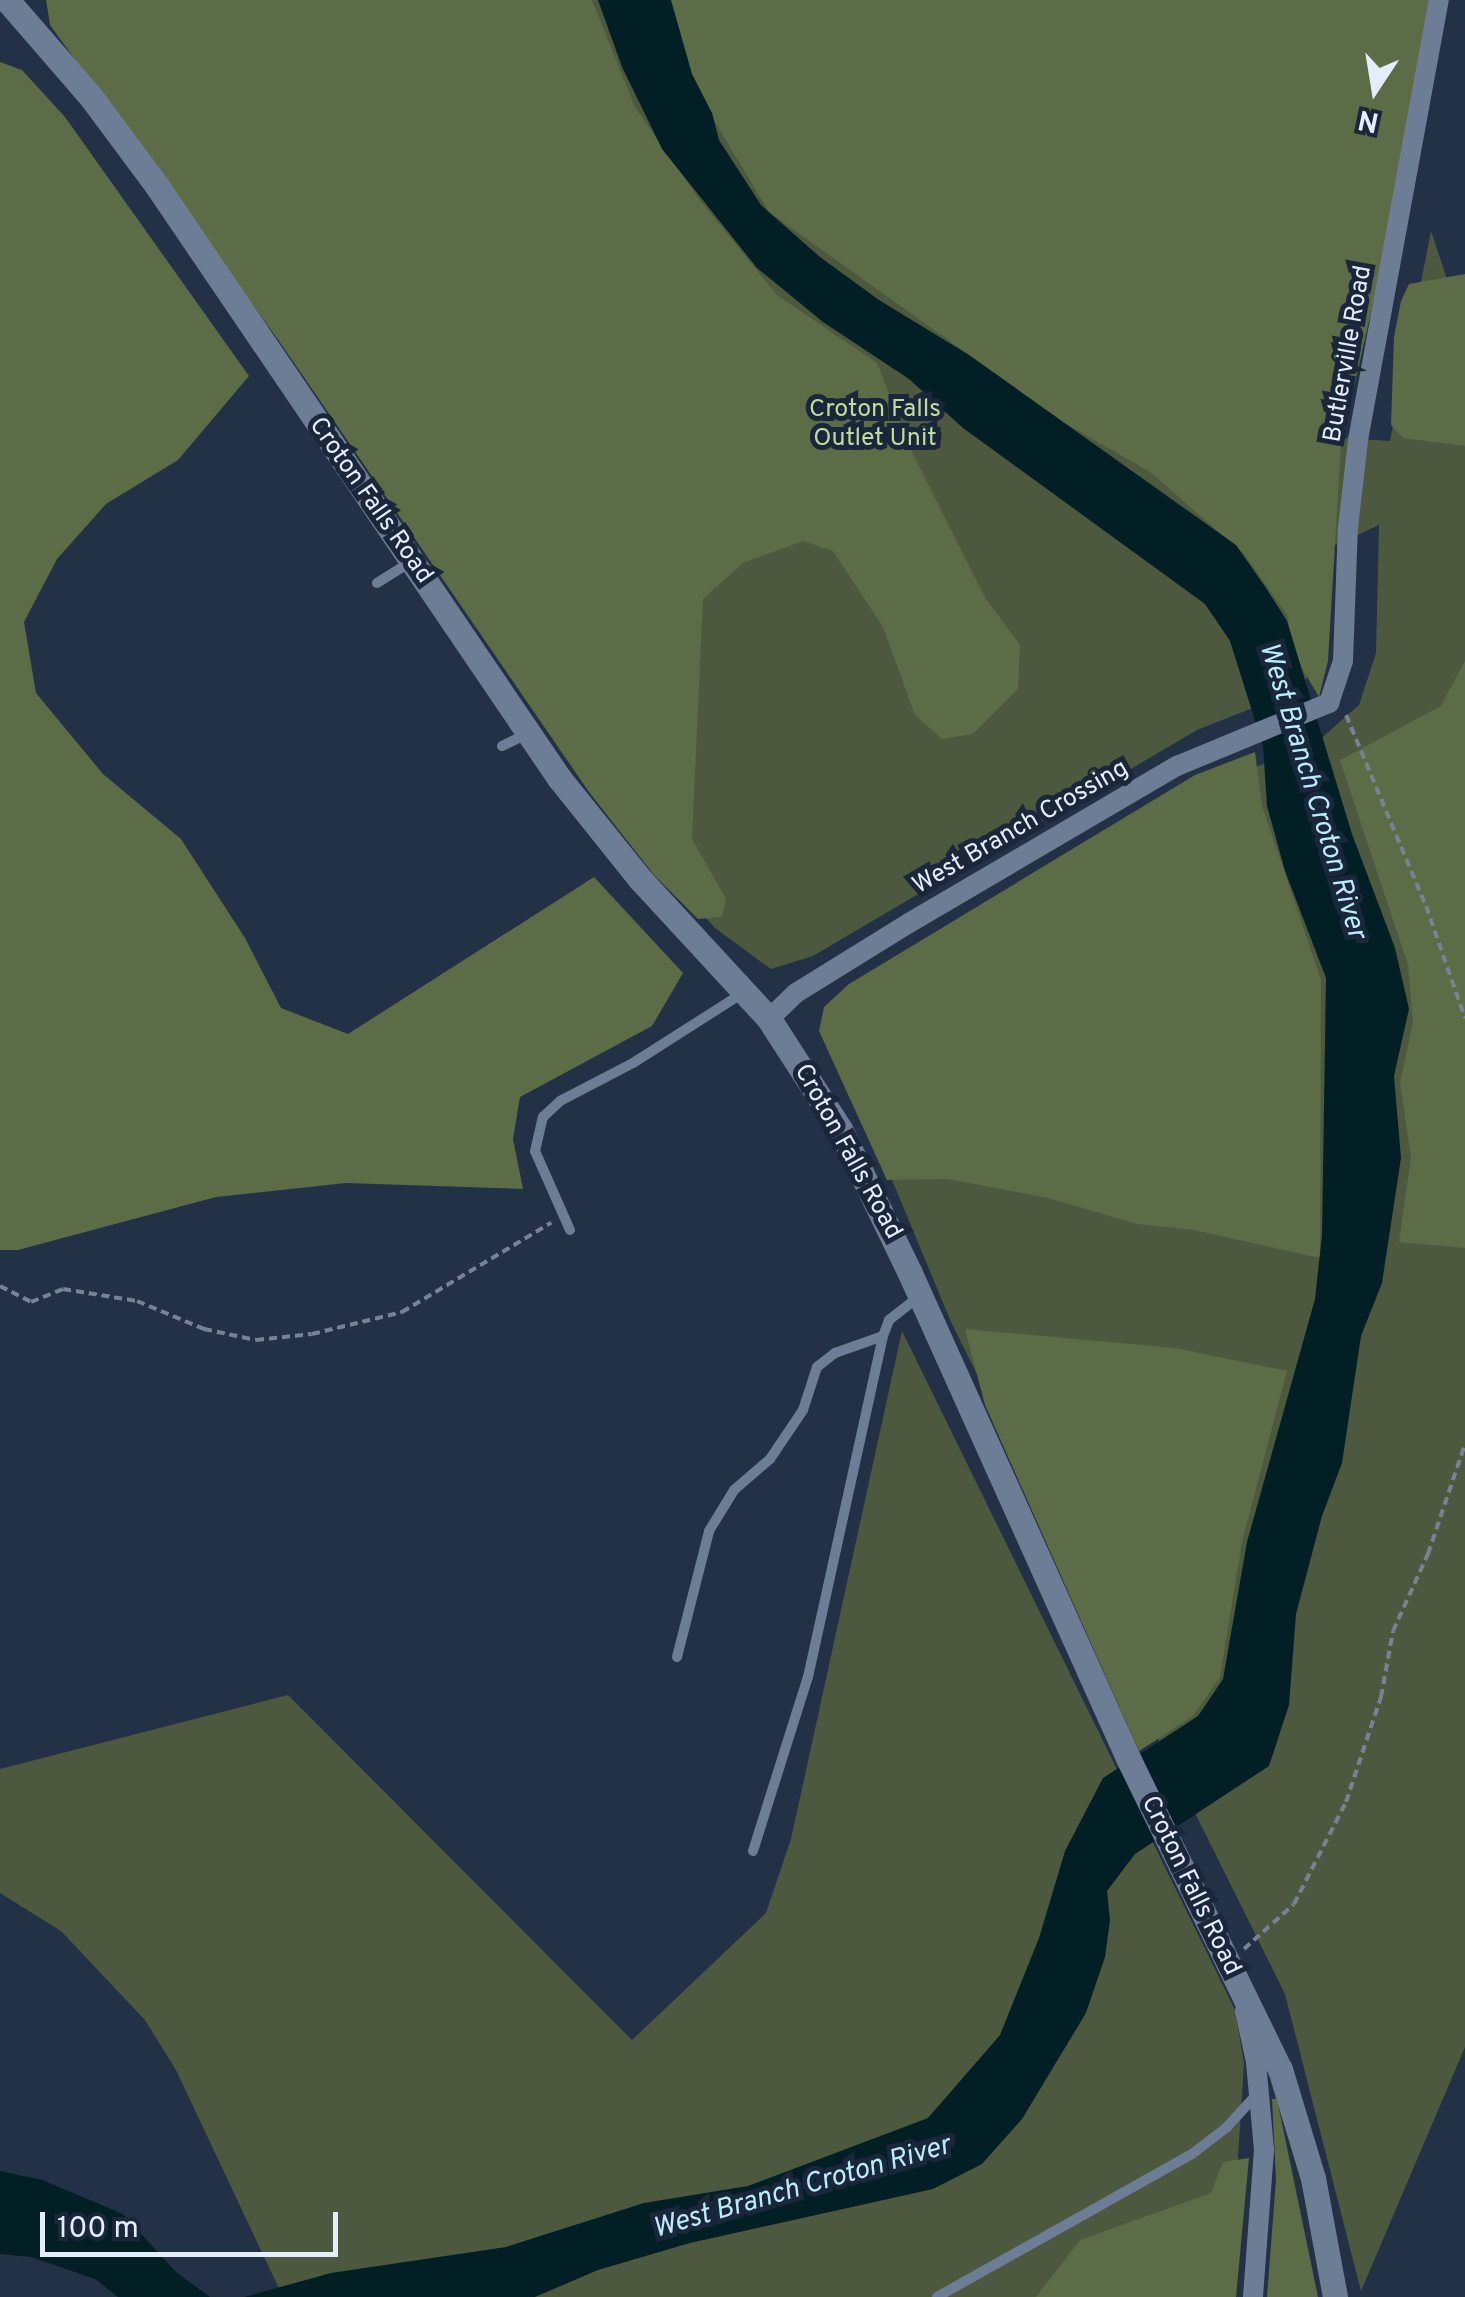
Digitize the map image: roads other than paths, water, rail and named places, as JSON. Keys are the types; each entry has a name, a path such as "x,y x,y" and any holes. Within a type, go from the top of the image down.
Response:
{"street":[{"name":"Croton Falls Road","path":"7,0 91,97 157,186 528,733 640,879 769,1019 840,1129 909,1270 1128,1760 1282,2075 1312,2178 1335,2297"},
{"name":"Butlerville Road","path":"1316,710 1335,692 1343,661 1348,527 1358,440 1439,0"},
{"name":"West Branch Crossing","path":"769,1019 796,994 909,923 1177,766 1254,731 1316,710"},
{"path":"1240,1990 1259,2091 1263,2184 1253,2297"}],"lane":[{"path":"378,582 410,562"},
{"path":"502,746 528,733"},
{"path":"570,1230 536,1151 543,1116 560,1101 633,1063 744,992"},
{"path":"753,1851 784,1764 808,1678 883,1336 890,1320 920,1296"},
{"path":"677,1656 710,1531 734,1490 770,1459 803,1410 817,1367 835,1353 883,1336"},
{"path":"936,2297 1192,2154 1226,2128 1259,2091 1282,2075"}],"water":[{"name":"West Branch Croton River","path":"598,0 671,0 692,74 712,113 719,140 761,205 820,257 879,300 969,355 1236,545 1287,621 1352,834 1395,948 1409,1009 1394,1076 1401,1158 1382,1283 1361,1336 1342,1463 1322,1516 1296,1614 1289,1705 1269,1766 1135,1854 1107,1891 1110,1920 1105,1957 1086,2013 1022,2119 982,2164 933,2189 690,2243 598,2270 535,2297 244,2297 331,2273 506,2247 644,2203 748,2186 928,2118 1000,2035 1039,1938 1065,1851 1103,1778 1198,1716 1223,1679 1247,1542 1315,1299 1322,1235 1326,978 1285,871 1267,806 1263,746 1230,641 1205,604 963,428 909,379 823,322 757,268 662,149 622,67"},
{"path":"0,2171 42,2180 123,2214 176,2272 210,2297 118,2297 95,2279 31,2257 0,2254"}],"park label":[{"name":"Croton Falls Outlet Unit","path":"875,426"}]}
